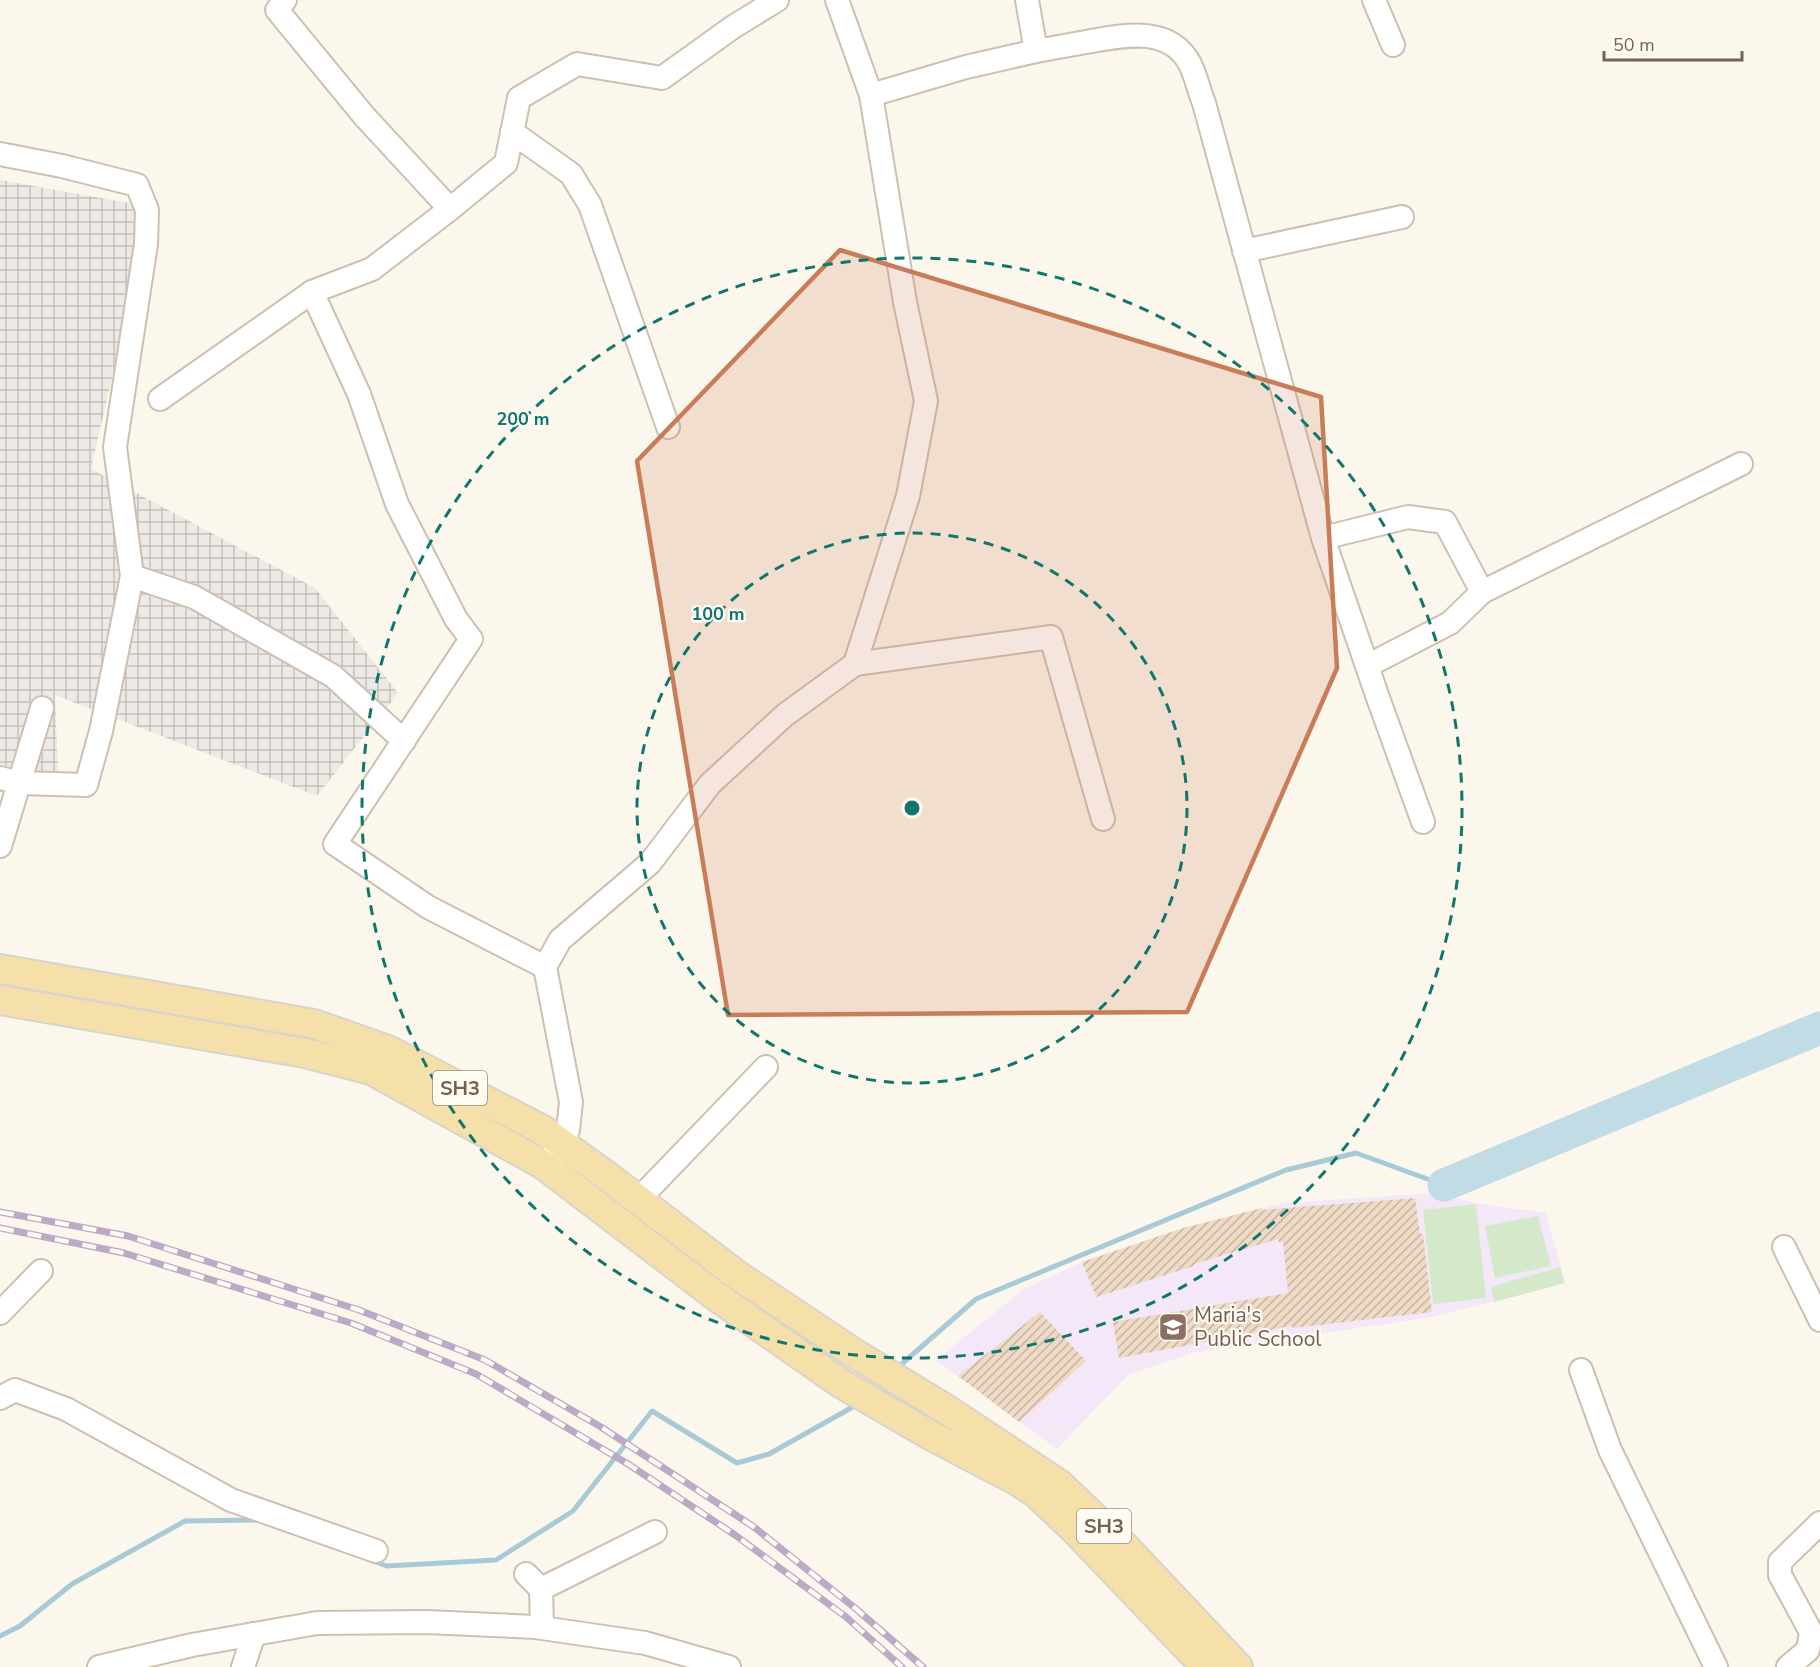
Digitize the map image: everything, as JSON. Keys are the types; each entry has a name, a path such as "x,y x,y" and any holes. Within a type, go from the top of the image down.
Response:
{"main road":[{"name":"SH3","path":"0,969 314,1024 388,1050 543,1130 736,1275 856,1355 949,1411 1059,1484 1124,1546 1238,1667"},
{"name":"SH3","path":"0,1000 305,1053 370,1070 545,1166 708,1290 842,1384 927,1434 1016,1480 1050,1505 1206,1667"}],"street":[{"path":"285,0 277,10 365,117 450,209"},
{"path":"160,399 312,292 372,269 506,163 519,98 577,64 662,78 733,27 777,0"},
{"path":"837,0 871,95 905,302 926,401 909,495 855,664"},
{"path":"1027,0 1036,51"},
{"path":"1374,0 1393,45"},
{"path":"871,95 1036,51 1122,35 1140,34 1160,39 1175,47 1189,63 1204,103 1323,538 1423,822"},
{"path":"512,132 571,174 590,205 668,427"},
{"path":"0,154 62,166 137,185 147,210 146,244 115,447 132,576 101,731 86,785 9,781"},
{"path":"1244,251 1402,218"},
{"path":"312,292 359,394 397,504 456,619 471,639 335,844 428,907 545,967"},
{"path":"1367,666 1450,623 1482,592 1741,464"},
{"path":"1323,538 1408,517 1444,522 1482,592"},
{"path":"132,576 194,597 333,676 404,741"},
{"path":"545,1166 568,1130 571,1101 545,967 560,939 650,863 710,784 785,715 855,664 1051,638 1103,819"},
{"path":"0,846 9,781 25,768 42,708"},
{"path":"639,1200 766,1067"},
{"path":"1784,1247 1820,1320"},
{"path":"0,1313 41,1271"},
{"path":"1581,1370 1610,1450 1716,1667"},
{"path":"0,1398 15,1390 66,1409 231,1500 376,1551"},
{"path":"1788,1667 1808,1650 1811,1632 1780,1575 1780,1562 1820,1523"},
{"path":"542,1628 534,1581 655,1532"},
{"path":"99,1667 192,1645 317,1623 427,1622 542,1628 645,1643 729,1667"},
{"path":"243,1667 254,1634"}],"highlighted area":[{"path":"840,250 1321,397 1337,668 1187,1012 728,1015 637,461"}],"shaded area":[{"path":"0,180 151,207 91,469 315,588 398,693 317,796 55,695 58,774 0,765"},
{"name":"Maria's Public School","path":"1434,1193 1476,1203 1546,1213 1565,1283 1433,1317 1192,1353 1128,1375 1057,1449 936,1360 1024,1289 1082,1262 1179,1230 1284,1203"}],"green space":[{"path":"1476,1204 1486,1298 1433,1304 1423,1210"},
{"path":"1538,1216 1551,1266 1495,1278 1485,1226"},
{"path":"1560,1267 1565,1283 1494,1302 1491,1287"}],"building":[{"path":"1415,1198 1420,1234 1423,1234 1432,1312 1292,1328 1292,1326 1119,1358 1113,1322 1288,1293 1283,1242 1279,1242 1278,1239 1096,1297 1082,1262 1183,1228 1262,1208 1262,1210"},
{"path":"1040,1312 1086,1361 1019,1422 958,1376"}],"waterway":[{"path":"1444,1185 1820,1028"},
{"path":"896,1369 976,1299 1286,1170 1356,1153 1444,1185"},
{"path":"370,1560 387,1566 496,1560 573,1511 652,1411 737,1463 769,1454 858,1402"},
{"path":"0,1636 20,1626 72,1584 185,1521 260,1520"}],"railway":[{"path":"0,1212 128,1236 359,1310 485,1360 601,1427 754,1527 855,1608 923,1667"},
{"path":"0,1228 124,1253 351,1323 476,1374 628,1464 735,1535 846,1617 902,1667"}],"place":[{"name":"Maria's Public School","path":"1173,1327"}]}
